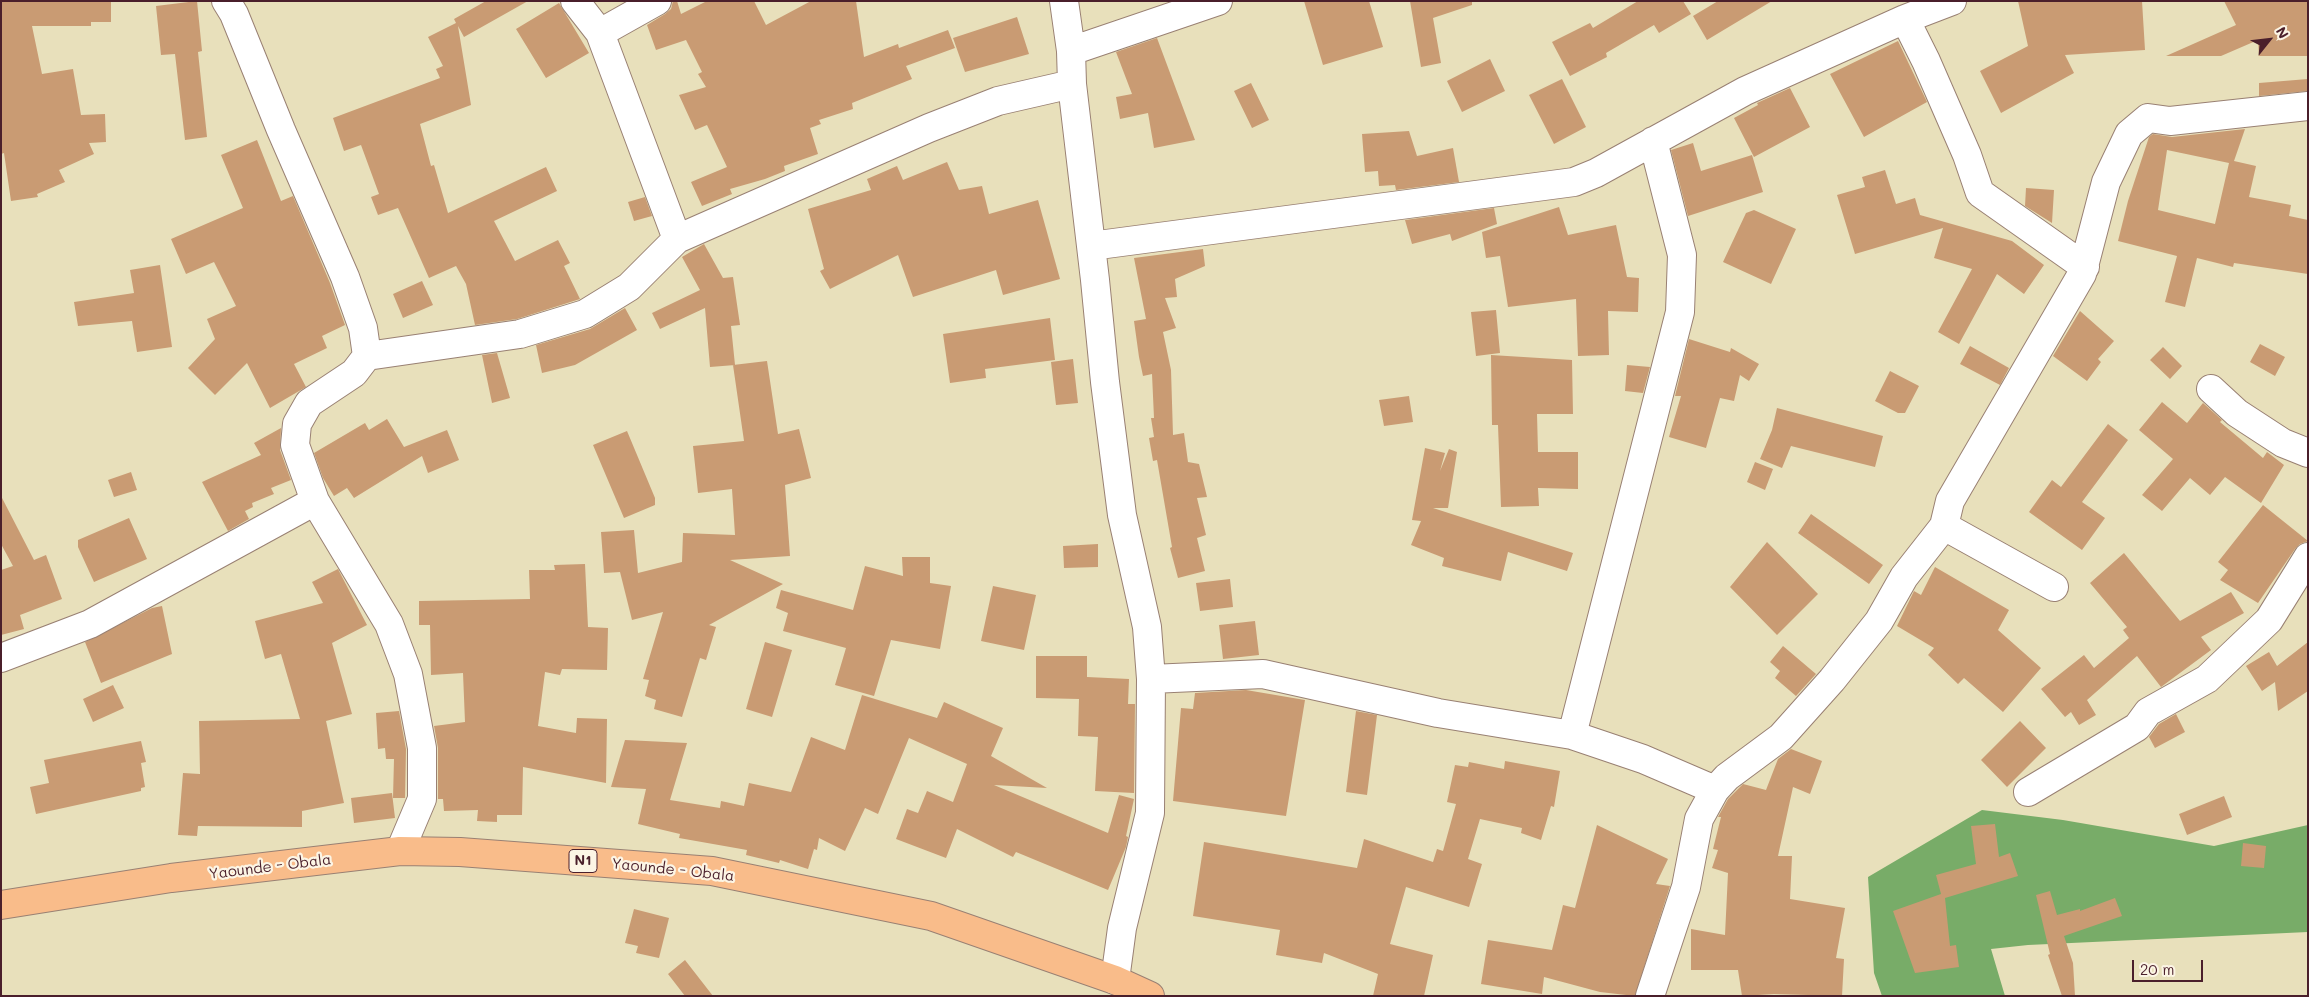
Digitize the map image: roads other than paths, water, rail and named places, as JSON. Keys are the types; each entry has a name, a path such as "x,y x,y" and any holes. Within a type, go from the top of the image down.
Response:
{"highway":[{"name":"Yaounde - Obala","path":"1,905 171,878 400,852 460,852 712,871 931,916 1115,980 1150,996"}],"street":[{"path":"226,1 234,14 281,130 345,276 363,328 367,356"},
{"path":"575,1 600,33 677,239"},
{"path":"600,33 657,1"},
{"path":"1064,1 1071,50 1072,84 1091,246 1104,382 1122,515 1147,627 1151,679 1150,813 1122,928 1115,980"},
{"path":"1071,50 1218,1"},
{"path":"1091,246 1574,182 1596,173 1745,91 1905,19 1952,1"},
{"path":"1905,19 1968,155 1980,193 2085,267"},
{"path":"400,852 422,799 422,748 408,674 389,624 315,500 295,445 297,424 309,403 354,373 367,356 520,334 585,314 629,287 677,239 929,128 998,101 1072,84"},
{"path":"1650,996 1686,887 1699,819 1715,790 1727,778 1781,737 1832,680 1879,621 1904,577 1944,526 1950,501 2085,267 2106,182 2129,134 2148,118 2170,121 2308,106"},
{"path":"1572,735 1680,312 1682,255 1653,142"},
{"path":"2211,389 2237,413 2283,443 2308,453"},
{"path":"1,658 90,624 315,500"},
{"path":"1944,526 2054,587"},
{"path":"2028,792 2137,727 2148,712 2207,679 2269,620 2308,557"},
{"path":"1151,679 1264,674 1438,713 1572,735 1643,759 1715,790"}]}
